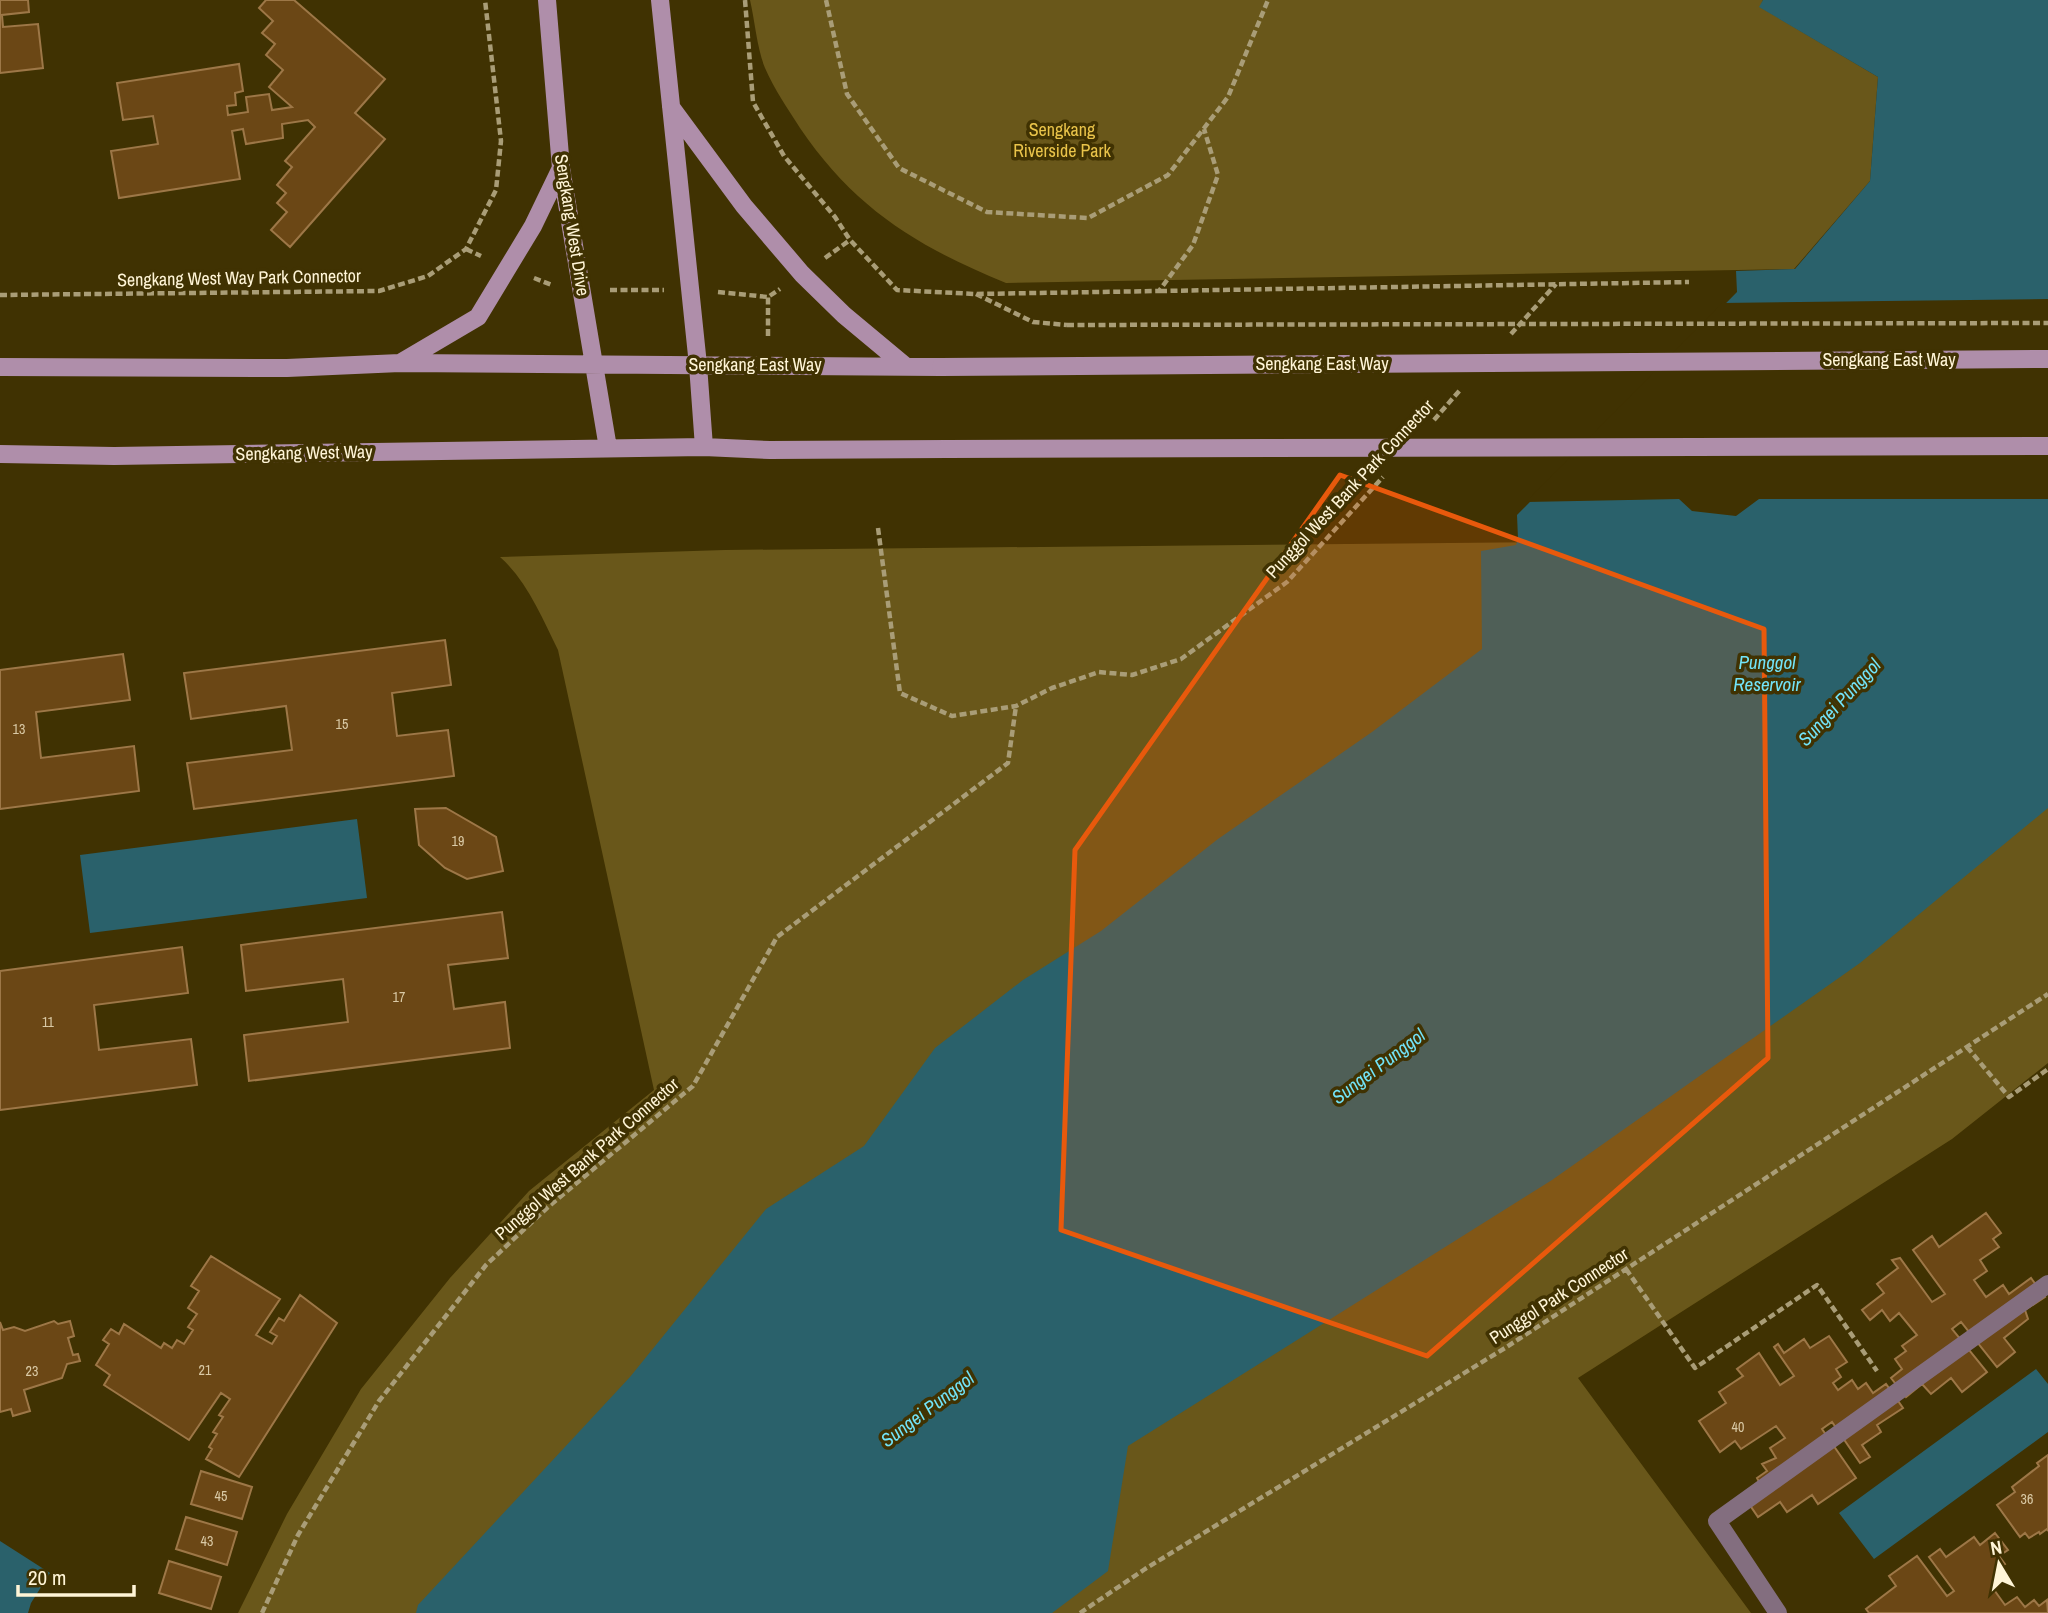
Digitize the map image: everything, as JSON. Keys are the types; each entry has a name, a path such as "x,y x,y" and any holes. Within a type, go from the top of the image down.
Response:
{"main road":[{"name":"Sengkang West Drive","path":"547,0 561,168 608,448"},
{"path":"660,0 705,447"},
{"path":"670,106 744,206 802,274 844,315 904,365"},
{"path":"400,363 478,317 533,226 561,168"},
{"name":"Sengkang East Way","path":"595,364 941,367 2048,359"},
{"path":"0,367 287,368 400,363 595,364"},
{"path":"608,448 705,447 770,450 2048,446"},
{"name":"Sengkang West Way","path":"0,454 114,456 608,448"}],"lane":[{"path":"1779,1613 1717,1521 2048,1284"}],"path":[{"name":"Sengkang West Way Park Connector","path":"0,295 379,291 428,276 467,249 496,190 501,141 485,0"},
{"path":"745,0 753,102 784,156 835,217 850,240 897,290 975,294 1689,282"},
{"path":"826,0 846,94 898,168 987,212 1088,218 1168,175 1228,97 1268,0"},
{"path":"1159,290 1193,245 1218,174 1204,129"},
{"path":"1509,336 1556,284"},
{"path":"975,294 1033,323 1067,325 2048,323"},
{"path":"768,297 768,336"},
{"name":"Punggol West Bank Park Connector","path":"1426,429 1463,388"},
{"name":"Punggol West Bank Park Connector","path":"878,528 900,693 952,716 1016,706 1052,688 1099,672 1132,675 1181,659 1287,582 1388,471"},
{"name":"Punggol West Bank Park Connector","path":"262,1613 298,1535 379,1401 486,1265 548,1207 693,1086 777,937 1009,762 1016,706"},
{"name":"Punggol Park Connector","path":"1080,1613 1145,1569 1505,1348 2048,994"},
{"path":"1967,1047 2009,1097 2048,1069"},
{"path":"1626,1269 1695,1368 1817,1285 1878,1373"}],"highlighted area":[{"path":"1340,475 1764,629 1768,1058 1427,1356 1061,1230 1075,850"}],"green space":[{"name":"Sengkang Riverside Park","path":"750,0 1763,0 1760,7 1878,77 1870,181 1794,269 1006,283 944,255 917,239 866,203 843,181 800,128 769,76 760,52"},
{"path":"2048,537 2048,1063 1952,1139 1578,1378 1751,1613 238,1613 287,1514 361,1389 450,1278 529,1191 654,1090 558,650 526,589 500,557 725,550"}],"water":[{"name":"Punggol Reservoir","path":"1763,0 2048,0 2048,808 1860,963 1552,1180 1128,1446 1108,1571 1052,1613 416,1613 418,1605 630,1377 766,1209 864,1146 935,1048 1023,980 1101,931 1218,839 1372,732 1482,649 1481,551 1516,545 1517,515 1737,292 1736,271 1795,269 1870,181 1878,77 1759,7"},
{"path":"357,819 367,898 90,933 80,855"},
{"path":"2036,1369 2048,1384 2048,1432 1874,1559 1839,1513"},
{"path":"0,1541 50,1573 31,1603 28,1613 0,1613"}],"pier":[{"path":"2048,299 2048,499 1759,499 1736,516 1692,511 1679,499 1526,502 1722,303"}],"building":[{"path":"0,0 28,0 29,12 2,15 3,27 38,24 43,68 0,73"},
{"path":"266,0 294,0 385,79 355,113 385,139 290,247 271,230 287,212 277,203 286,193 277,185 292,167 285,161 315,127 308,120 282,124 283,138 246,144 243,129 232,131 240,179 119,198 111,151 158,144 153,116 123,120 117,83 239,64 243,91 235,93 236,105 227,106 228,115 248,112 246,97 269,94 272,110 292,107 269,87 283,70 266,55 275,44 262,33 273,21 259,8"},
{"path":"445,640 451,685 392,693 397,736 448,730 454,776 194,809 187,763 292,750 286,706 191,719 184,673"},
{"path":"123,654 130,700 36,712 41,758 134,746 139,791 0,809 0,670"},
{"path":"446,808 496,837 503,871 467,879 445,868 419,845 415,809"},
{"path":"502,912 508,958 448,965 454,1009 505,1002 510,1048 249,1081 244,1035 348,1022 343,979 246,991 241,945"},
{"path":"182,947 188,993 94,1005 99,1050 191,1039 197,1085 0,1110 0,971"},
{"path":"1986,1213 2001,1233 1993,1239 1999,1247 1980,1260 1987,1271 1974,1280 1986,1297 2003,1285 2009,1294 2031,1278 2045,1297 2025,1310 2028,1319 2004,1338 2015,1352 1997,1367 1961,1322 1952,1329 1987,1372 1962,1392 1951,1378 1931,1394 1922,1384 1906,1397 1891,1378 1902,1369 1895,1359 1906,1351 1902,1346 1917,1335 1899,1313 1890,1321 1882,1310 1870,1320 1862,1310 1884,1293 1877,1284 1898,1268 1892,1260 1900,1258 1932,1302 1945,1294 1913,1250 1932,1236 1939,1247"},
{"path":"211,1256 280,1299 256,1335 272,1344 277,1336 270,1332 279,1318 284,1321 300,1295 337,1323 239,1477 206,1459 217,1434 213,1432 223,1417 219,1415 230,1399 221,1393 189,1440 104,1385 110,1375 96,1365 109,1344 103,1340 111,1329 119,1334 124,1324 161,1348 164,1343 172,1348 177,1340 184,1344 193,1330 188,1327 197,1314 188,1308 199,1291 191,1286"},
{"path":"54,1321 58,1324 70,1321 74,1336 68,1338 73,1355 78,1354 80,1361 67,1364 62,1378 24,1390 30,1411 13,1416 11,1409 0,1412 0,1322 3,1330 14,1327 25,1331"},
{"path":"1829,1336 1847,1362 1836,1369 1841,1377 1833,1383 1838,1390 1852,1380 1858,1389 1866,1383 1873,1393 1886,1384 1903,1408 1877,1425 1881,1432 1862,1445 1870,1457 1860,1463 1832,1422 1822,1429 1856,1478 1818,1504 1812,1495 1787,1512 1780,1502 1758,1517 1745,1498 1762,1487 1757,1478 1767,1471 1762,1464 1776,1458 1770,1448 1785,1438 1776,1426 1741,1449 1735,1441 1720,1452 1699,1421 1726,1403 1719,1392 1743,1376 1737,1369 1759,1353 1780,1385 1794,1376 1774,1347 1778,1344 1784,1353 1804,1339 1810,1348"},
{"path":"2048,1455 2048,1531 2047,1529 2029,1538 2025,1533 2020,1537 1997,1505 2015,1492 2012,1487 2039,1466 2037,1463"},
{"path":"201,1471 252,1487 242,1519 191,1504"},
{"path":"186,1517 237,1532 227,1565 176,1549"},
{"path":"1995,1533 2008,1550 1999,1556 2005,1564 1998,1569 2005,1578 1992,1587 2005,1605 2017,1597 2025,1607 2034,1600 2039,1606 2047,1600 2048,1613 1869,1613 1866,1609 1896,1586 1889,1576 1917,1556 1947,1596 1954,1591 1929,1557 1940,1549 1946,1557 1974,1537 1980,1545"},
{"path":"169,1561 221,1577 211,1609 159,1593"}],"water label":[{"name":"Sungei Punggol","path":"1839,702"},
{"name":"Sungei Punggol","path":"1378,1066"},
{"name":"Sungei Punggol","path":"927,1409"}]}
